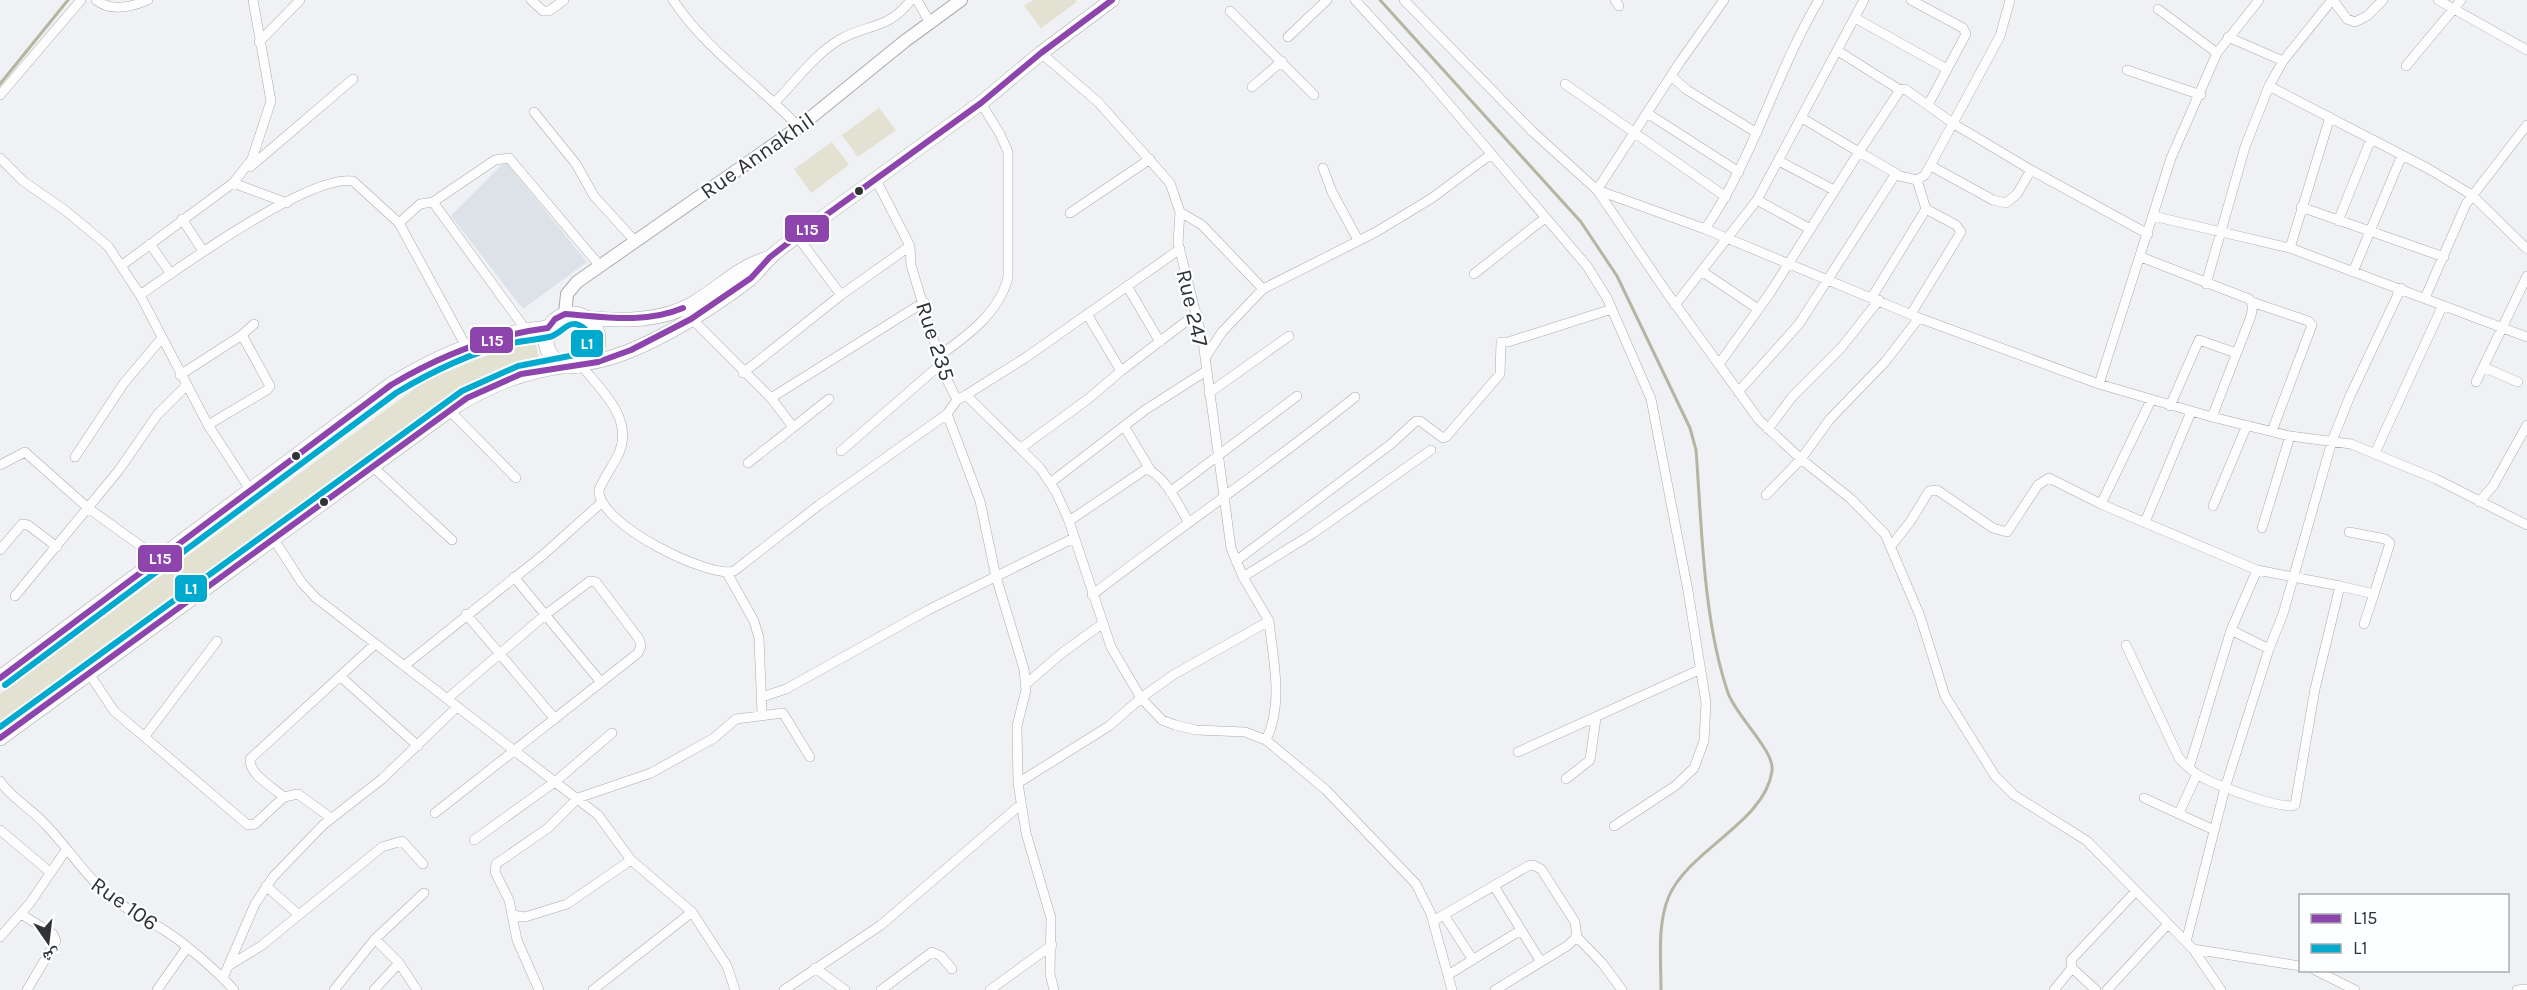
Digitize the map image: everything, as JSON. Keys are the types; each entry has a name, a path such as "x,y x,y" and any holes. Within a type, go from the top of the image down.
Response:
{"main road":[{"path":"0,738 449,410 498,382 541,369 598,362 631,350 687,314 751,278 770,257 797,236 981,103 1041,53 1112,0"},
{"path":"586,318 597,332 596,350 577,364 555,360 547,348 549,328 555,319 565,314 586,318 645,318 687,314"},
{"path":"0,678 391,385 435,360 467,348 526,330 549,328"}],"street":[{"path":"0,95 81,0"},
{"path":"96,0 106,6 124,7 148,0"},
{"path":"244,173 258,144 271,101 253,0"},
{"path":"259,42 300,0"},
{"path":"531,0 543,11 549,11 564,0"},
{"path":"673,0 712,47 775,102 799,127"},
{"path":"775,102 824,50 842,38 884,24 899,15 911,0"},
{"path":"917,0 930,22"},
{"name":"Rue Annakhil","path":"565,314 565,300 570,288 634,240 799,127 930,22 961,0"},
{"path":"1288,37 1328,0"},
{"path":"1355,0 1424,75 1587,266 1612,309 1643,377 1656,418 1701,669 1706,725 1701,755 1694,768 1675,786 1614,826"},
{"path":"1404,0 1533,132 1597,190 1738,392 1768,429 1876,523 1891,546 1929,639 1945,696 1995,777 2014,795 2087,841 2167,925 2190,945 2221,990"},
{"path":"1597,190 1671,76 1724,0"},
{"path":"1705,229 1739,172 1780,73 1818,0"},
{"path":"1676,305 1730,239 1757,200 1864,0"},
{"path":"1911,0 1966,31 1965,39 1928,105"},
{"path":"1802,118 1897,174 1917,180 1922,178 1931,166 2000,36 2010,0"},
{"path":"2206,284 2244,147 2269,86 2283,61 2333,0 2347,19 2355,22 2367,16 2383,0"},
{"path":"2438,0 2527,50"},
{"path":"2406,66 2461,0"},
{"path":"2099,384 2172,158 2217,53 2256,1"},
{"path":"2158,9 2217,53"},
{"path":"1230,11 1314,95"},
{"path":"1855,18 1947,69"},
{"path":"2228,37 2283,61"},
{"path":"1838,51 1900,90 1905,89 1954,123 2031,170 2148,234"},
{"name":"Rue 247","path":"1041,53 1098,102 1170,183 1180,212 1178,228 1180,249 1197,313 1223,496 1236,561 1269,621"},
{"path":"1252,87 1282,61"},
{"path":"2127,70 2201,94"},
{"path":"1671,76 1687,90 1757,133"},
{"path":"121,266 233,183 353,79"},
{"path":"1565,84 1726,196"},
{"path":"2269,86 2402,154 2472,195 2527,249"},
{"path":"1719,364 1790,263 1834,190 1900,90"},
{"path":"841,451 994,309 1002,297 1008,277 1008,152 981,103"},
{"path":"534,112 576,164 594,196 634,240"},
{"path":"1647,113 1739,172"},
{"path":"2290,248 2330,117"},
{"path":"2425,298 2458,220 2472,195 2527,125"},
{"path":"2338,221 2371,139"},
{"path":"2353,272 2402,154"},
{"path":"1205,358 1222,332 1263,289 1358,240 1432,198 1490,155"},
{"path":"0,158 23,181 99,236 140,295 186,387 251,491"},
{"path":"399,223 420,204 433,202 495,160 509,158 600,266"},
{"path":"1070,213 1150,159"},
{"path":"1779,160 1834,190"},
{"path":"1931,166 1993,200 2006,203 2017,194 2031,170"},
{"path":"1323,168 1332,192 1358,240"},
{"path":"1738,392 1799,324 1897,174"},
{"path":"140,295 224,236 320,187 346,180 353,181 399,223 467,348"},
{"name":"Rue 235","path":"876,180 910,246 911,265 940,360 957,400 947,414 980,501 996,577 1022,661 1026,684"},
{"path":"1766,495 1801,459 1830,419 1885,362 1915,316 1961,232 1956,225 1926,209 1917,180"},
{"path":"233,183 287,203"},
{"path":"1597,190 1705,229 1915,316 2099,384 2192,412 2290,436 2351,444 2436,478 2527,525"},
{"path":"1757,200 1810,229"},
{"path":"433,202 526,330"},
{"path":"2301,207 2444,257"},
{"path":"1768,429 1792,398 1841,348 1875,298 1926,209"},
{"path":"1180,212 1202,225 1263,289"},
{"path":"2153,216 2290,248 2527,337"},
{"path":"1474,274 1545,218"},
{"path":"182,219 203,251"},
{"path":"797,236 841,295"},
{"path":"150,244 171,274"},
{"path":"743,373 841,295 910,246"},
{"path":"957,400 1180,249"},
{"path":"2141,257 2252,302 2308,321 2312,327 2272,431"},
{"path":"1703,272 1758,309"},
{"path":"2476,382 2527,276"},
{"path":"1127,286 1160,342"},
{"path":"2190,945 2225,788 2294,576 2332,441 2350,396 2400,288"},
{"path":"771,398 924,302"},
{"path":"2212,417 2253,311 2252,302"},
{"path":"2375,453 2442,307"},
{"path":"1236,561 1391,444 1416,421 1420,421 1443,438 1446,437 1500,374 1501,342 1508,342 1612,309"},
{"path":"1021,448 1088,399 1197,313"},
{"path":"687,314 743,373 771,398 793,427"},
{"path":"1087,314 1121,371"},
{"path":"180,375 242,335 254,324"},
{"path":"208,425 270,386 242,335"},
{"path":"1209,393 1289,336"},
{"path":"75,456 124,383 162,338"},
{"path":"2170,406 2199,340 2236,353"},
{"path":"577,364 617,411 623,431 618,453 599,490 601,503 613,518 642,538 716,572 734,571 819,505 947,414"},
{"path":"2483,367 2518,382"},
{"path":"1050,483 1124,426 1206,371"},
{"path":"15,596 124,464 157,416 186,387"},
{"path":"966,395 1021,448 1050,483 1069,521 1111,647 1141,698 1162,720 1175,725 1196,730 1245,732 1266,740 1326,790 1416,884 1433,921 1452,990"},
{"path":"1170,492 1297,396"},
{"path":"1092,595 1188,521 1287,452 1356,397"},
{"path":"748,463 829,399"},
{"path":"2101,504 2151,400"},
{"path":"449,410 516,478"},
{"path":"2145,522 2192,412"},
{"path":"2213,506 2247,425"},
{"path":"2479,502 2493,486 2527,425"},
{"path":"1124,426 1151,471 1170,492 1188,521"},
{"path":"2262,528 2290,436"},
{"path":"1243,577 1312,534 1431,450"},
{"path":"0,465 25,452 88,508 159,560"},
{"path":"373,467 452,540"},
{"path":"1069,521 1140,471 1151,471"},
{"path":"1891,546 1910,522 1925,495 1932,489 2003,532 2010,529 2034,490 2047,477 2101,504 2257,570 2374,594"},
{"path":"404,666 601,503"},
{"path":"0,550 12,532 22,524 28,525 57,547"},
{"path":"2349,532 2385,539 2390,543 2364,624"},
{"path":"273,538 302,583 374,645 556,781 605,823 631,860 692,912 728,966 734,986 723,990"},
{"path":"762,697 786,689 927,610 1074,538"},
{"path":"2189,768 2231,630 2257,570"},
{"path":"727,573 754,621 759,638 762,714"},
{"path":"514,577 600,681"},
{"path":"435,813 638,653 641,646 639,639 596,582 585,583 500,652 447,699"},
{"path":"2126,645 2179,758 2189,768 2225,788 2284,805 2295,805 2315,689 2340,586"},
{"path":"466,614 555,719"},
{"path":"1018,783 1051,765 1109,726 1141,698 1188,666 1269,621 1275,710 1273,726 1266,740"},
{"path":"1054,990 1050,974 1052,945 1049,906 1026,833 1020,805 1017,726 1026,684 1062,653 1102,624"},
{"path":"2231,630 2269,649"},
{"path":"145,736 217,641"},
{"path":"284,797 254,771 250,759 374,645"},
{"path":"1518,752 1701,669"},
{"path":"88,672 111,707 188,776 248,825 255,824 284,797 298,794 331,818"},
{"path":"341,677 418,746"},
{"path":"223,978 255,904 266,885 331,818 363,794 418,746 457,707"},
{"path":"539,990 517,940 507,894 495,872 495,865 548,828 578,798 651,773 714,738 736,719 783,713 810,757"},
{"path":"1566,779 1590,760 1596,718"},
{"path":"474,840 556,781 612,733"},
{"path":"2179,813 2197,774"},
{"name":"Rue 106","path":"0,781 14,797 45,824 84,874 97,886 125,908 165,930 223,978 234,990"},
{"path":"2144,798 2214,830"},
{"path":"784,990 881,925 1020,805"},
{"path":"0,830 50,872"},
{"path":"228,966 261,946 382,847 392,842 402,841 423,864"},
{"path":"0,937 21,914 66,850"},
{"path":"513,915 525,917 567,904 631,860"},
{"path":"1433,921 1528,866 1538,866 1575,922 1577,937 1602,963 1622,990"},
{"path":"266,885 299,915"},
{"path":"1494,886 1541,962"},
{"path":"2054,990 2072,968 2072,960 2136,891"},
{"path":"334,990 375,939 424,893"},
{"path":"593,990 692,912"},
{"path":"21,914 53,934 56,941 27,990"},
{"path":"1444,915 1473,960"},
{"path":"2107,990 2167,925"},
{"path":"1448,975 1521,930"},
{"path":"1495,990 1577,937"},
{"path":"375,939 399,963 417,990"},
{"path":"990,990 1052,945"},
{"path":"2190,945 2299,966"},
{"path":"157,990 186,949"},
{"path":"881,990 932,952 952,969"},
{"path":"374,990 399,963"},
{"path":"814,968 845,990"},
{"path":"2072,968 2096,990"},
{"path":"2319,972 2355,990"},
{"path":"2517,990 2527,989"}],"shaded area":[{"path":"1033,0 1075,0 1077,2 1041,28 1024,6"},
{"path":"879,108 896,130 858,157 842,135"},
{"path":"832,142 849,165 811,193 794,169"},
{"path":"505,161 587,262 523,309 451,216"},
{"path":"534,335 540,363 501,375 0,733 0,694 417,387 430,379"}],"waterway":[{"path":"0,84 68,0"},
{"path":"1380,0 1581,222 1617,276 1690,428 1696,450 1708,604 1720,665 1732,702 1768,754 1772,771 1766,789 1756,805 1742,821 1693,864 1679,879 1669,896 1661,930 1661,990"}],"transit line":[{"name":"L15","path":"0,738 467,398 521,374 598,362 631,350 691,319 751,278 770,257 797,236 981,103 1041,53 1112,0"},
{"name":"L15","path":"0,678 391,385 409,375 447,356 486,341 548,328 555,319 565,314 640,318 683,308"},
{"name":"L1","path":"0,727 462,391 518,366 580,354 588,342 585,329 579,325 570,325 549,337 507,344 478,353 436,371 396,393 5,685"}]}
